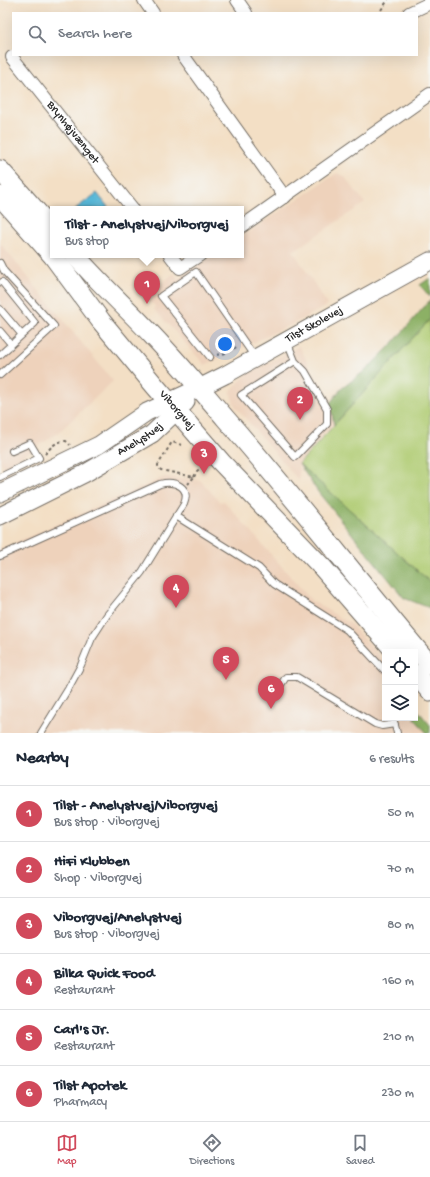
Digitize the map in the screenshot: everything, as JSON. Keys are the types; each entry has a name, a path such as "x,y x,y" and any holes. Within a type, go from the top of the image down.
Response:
{"main road":[{"path":"0,170 50,227"},
{"name":"Viborgvej","path":"0,196 50,253"},
{"name":"Viborgvej","path":"54,258 101,321 173,407 221,462 322,566 393,649"},
{"path":"78,258 153,336 199,388 303,510 385,613 430,666"},
{"path":"418,677 430,691"}],"street":[{"path":"144,0 152,12"},
{"path":"237,0 245,12"},
{"path":"412,12 430,3"},
{"path":"184,56 285,197"},
{"name":"Brynhøjvænget","path":"12,57 131,206"},
{"path":"244,225 430,94"},
{"path":"172,258 180,268 195,258"},
{"name":"Tilst Skolevej","path":"199,388 430,261"},
{"name":"Anelystvej","path":"0,516 84,474 152,434 173,407 199,388"},
{"name":"Anelystvej","path":"0,493 99,446 147,412 173,407"}],"lane":[{"path":"0,263 4,271 54,326 0,375"},
{"path":"210,357 161,296 196,272 255,358"},
{"path":"0,355 36,323 1,282"},
{"path":"0,309 22,335"},
{"path":"0,331 11,344"},
{"path":"286,341 295,361 304,370 327,409 327,424 295,457 241,395 295,361"},
{"path":"0,477 39,458 30,443 12,451"},
{"path":"0,556 160,484 170,482 184,490 186,494 186,499 142,572 107,615 92,638 68,689 41,733"},
{"path":"176,516 259,568 274,584 347,630 382,668"},
{"path":"280,686 286,677 297,676 375,724 382,726 394,721 397,733"}],"path":[{"path":"381,10 388,0"},
{"path":"210,357 226,353 244,342"},
{"path":"39,458 54,444 66,441 70,445"},
{"path":"182,445 172,442 158,465 158,468 161,470 194,476"},
{"path":"184,490 197,471 206,463"}],"shaded area":[{"path":"337,173 344,176 365,203 293,251 328,305 293,324 205,365 154,309 155,306 144,299 174,273 178,279 210,258 244,258 244,235"},
{"path":"0,243 113,381 59,432 5,468 0,462"},
{"path":"299,346 337,420 299,463 299,481 235,406 230,392 249,373"},
{"path":"165,477 200,480 220,502 224,501 312,601 351,624 382,659 382,721 417,721 427,733 0,733 0,549"}],"green space":[{"path":"430,278 430,297 420,285"},
{"path":"430,300 430,319 334,425 330,403 341,389 366,370 393,343"},
{"path":"430,319 430,582 299,464"},
{"path":"299,464 430,582 430,608 404,598 318,492"},
{"path":"418,711 430,725 430,733 427,733 417,721 418,721"}],"water":[{"path":"97,193 107,206 79,206"}],"place":[{"name":"Tilst - Anelystvej/Viborgvej","path":"147,304"},
{"name":"HiFi Klubben","path":"300,420"},
{"name":"Viborgvej/Anelystvej","path":"204,474"},
{"name":"Bilka Quick Food","path":"176,608"},
{"name":"Carl's Jr.","path":"226,680"},
{"name":"Tilst Apotek","path":"271,709"}]}
